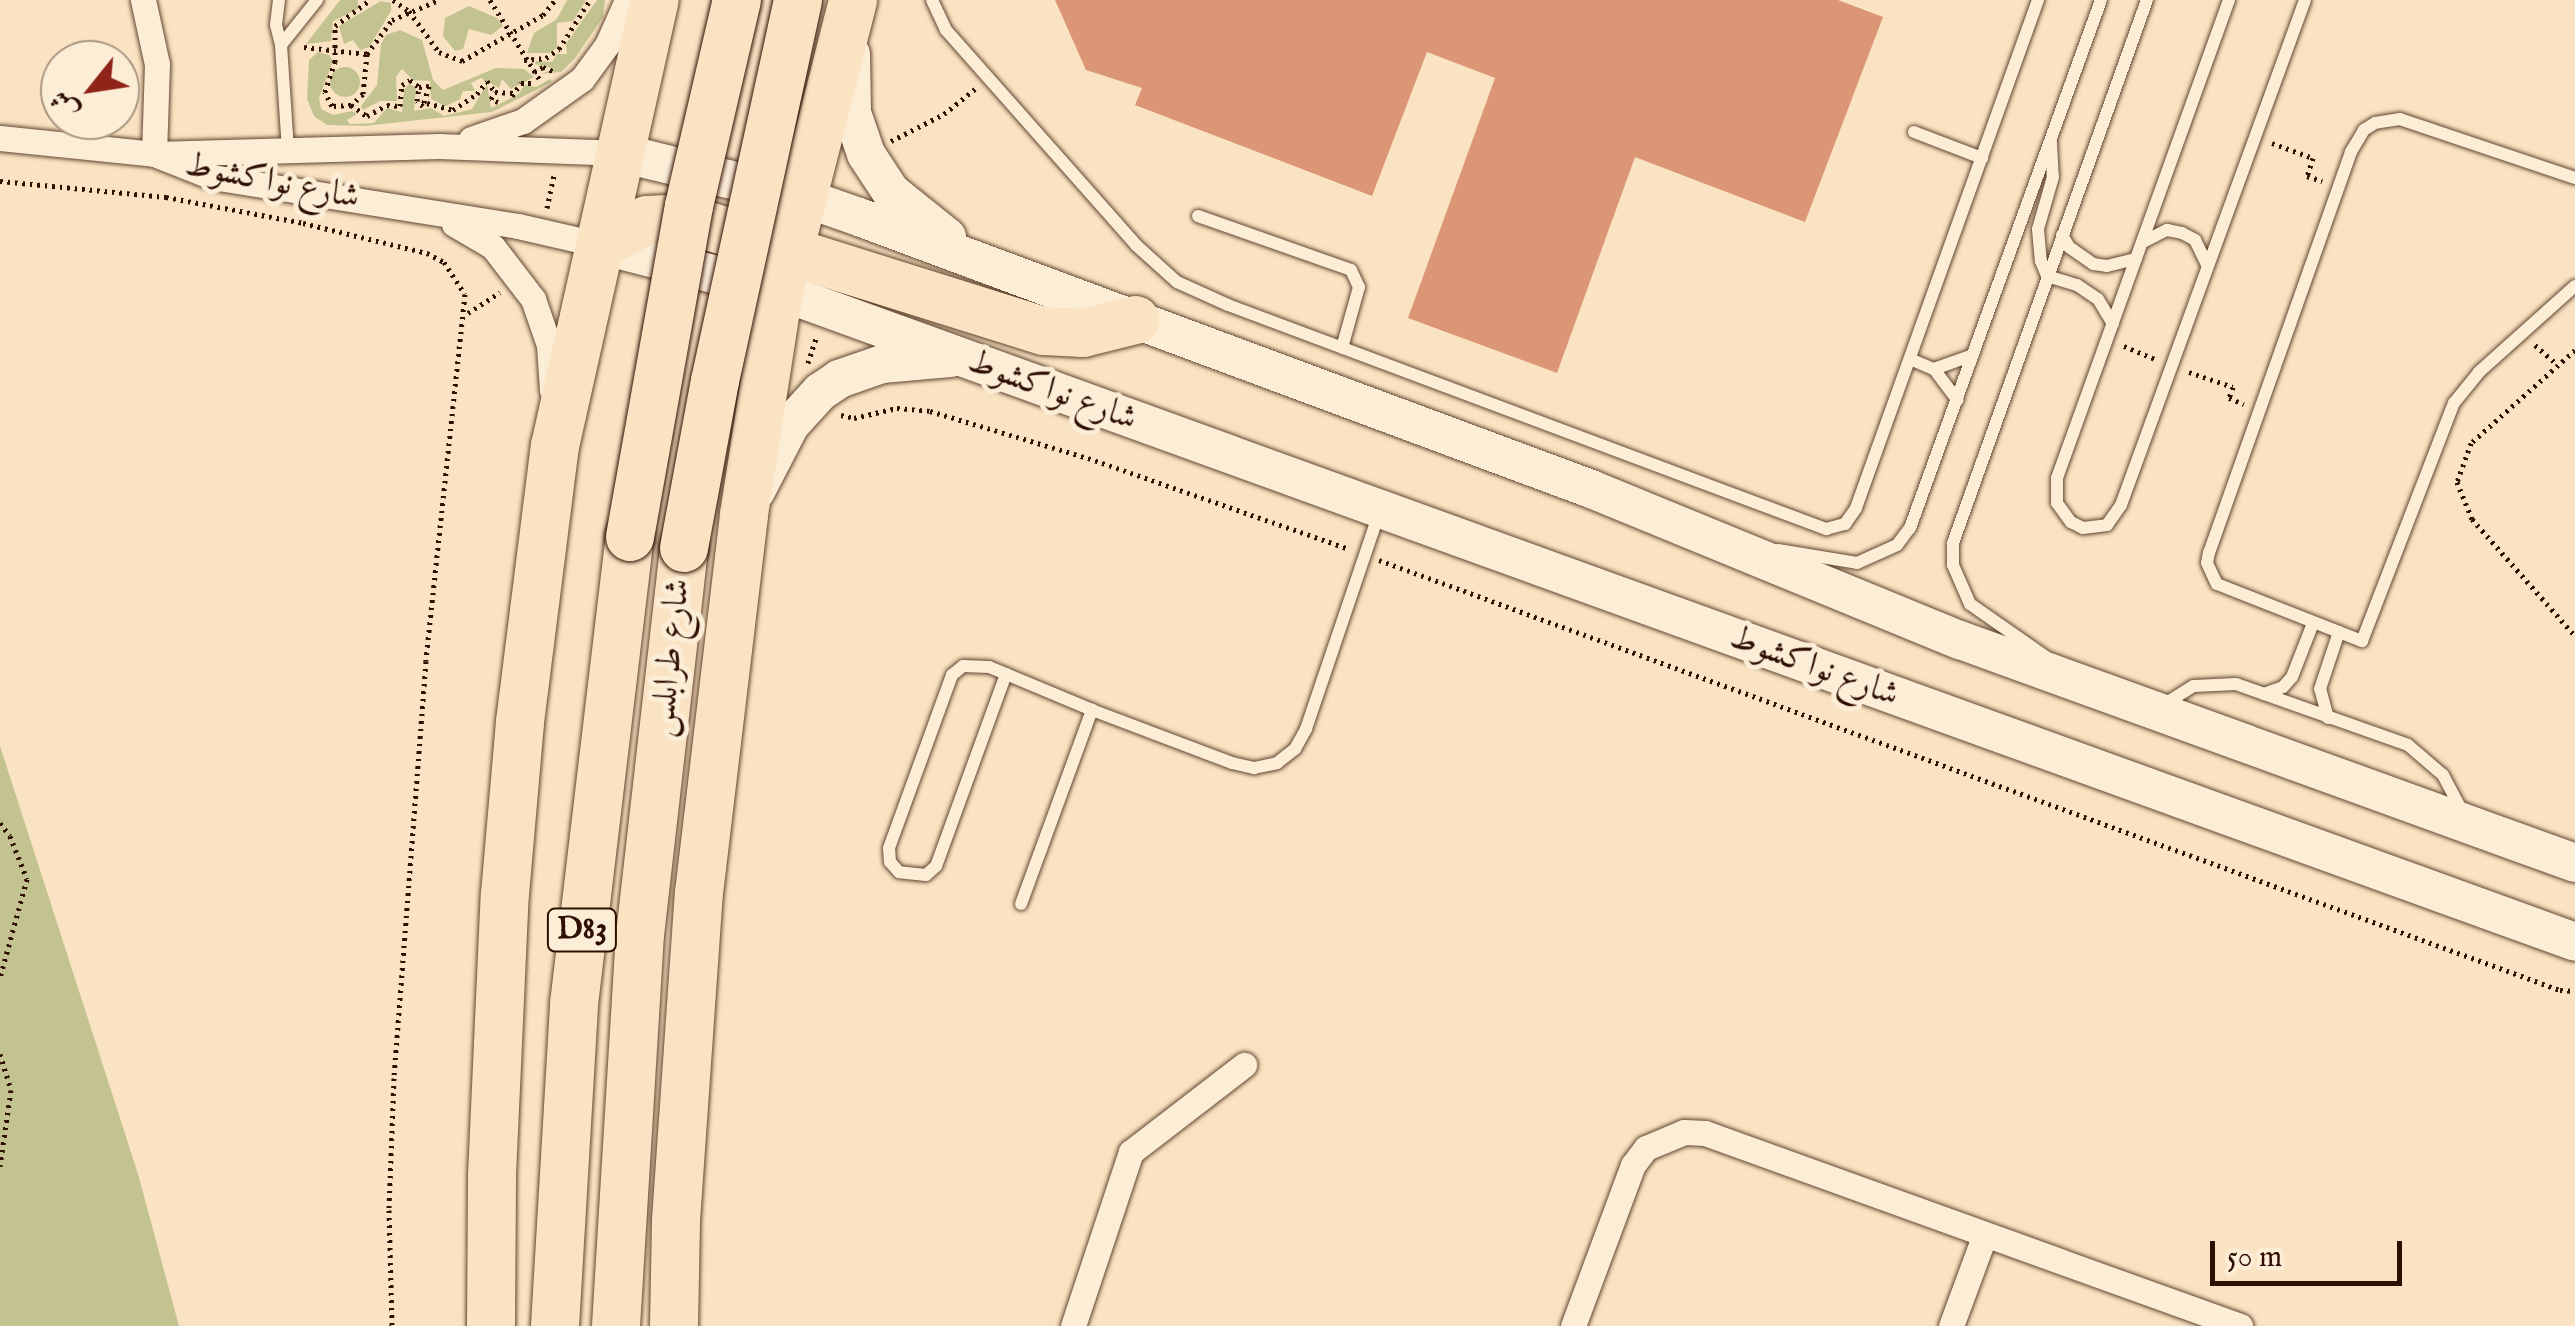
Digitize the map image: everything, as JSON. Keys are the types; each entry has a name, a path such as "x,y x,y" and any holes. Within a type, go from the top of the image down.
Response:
{"highway":[{"path":"491,1326 492,1174 504,894 520,722 556,446 655,0"},
{"name":"شارع طرابلس","path":"555,1326 574,1004 630,537 685,225 738,0"},
{"name":"شارع طرابلس","path":"616,1326 640,935 684,548 715,381 798,0"},
{"path":"674,1326 676,1220 698,893 744,514 784,270 855,0"},
{"path":"601,245 630,226 665,217 700,222 784,270 1044,331 1083,334 1135,320"}],"street":[{"path":"0,138 154,154 157,64 143,0"},
{"path":"440,146 504,129 556,100 596,62 628,0"},
{"path":"855,0 850,92 866,154 884,182 909,209 981,262"},
{"name":"شارع نواكشوط","path":"154,154 440,146 620,153 802,197 1591,489 1745,554 2069,680 2575,863"},
{"name":"شارع نواكشوط","path":"154,154 212,178 427,211 601,245"},
{"path":"427,211 493,247 533,299 548,345 556,446"},
{"name":"شارع نواكشوط","path":"784,270 962,357 2575,942"},
{"path":"744,514 790,426 820,392 840,379 882,364 962,357"},
{"path":"1073,1326 1131,1152 1244,1065"},
{"path":"1573,1326 1633,1164 1655,1143 1684,1132 1714,1136 1984,1237 2234,1324"},
{"path":"1951,1326 1984,1237"}],"lane":[{"path":"279,0 276,25 282,45 288,150"},
{"path":"282,45 317,0"},
{"path":"932,0 946,30 1156,265 1202,295 1826,530 1836,529 1852,517 2038,0"},
{"path":"1745,554 1780,550 1857,563 1896,545 1914,518 2101,0"},
{"path":"2069,680 2040,651 1986,619 1970,604 1953,565 1959,522 2146,0"},
{"path":"2229,0 2057,478 2057,503 2071,522 2083,528 2095,529 2116,517 2306,0"},
{"path":"2575,178 2400,119 2375,122 2356,140 2208,563 2210,574 2226,590 2362,641 2454,403 2478,372 2575,286"},
{"path":"1914,132 1982,158"},
{"path":"2048,276 2038,229 2053,177 2050,140"},
{"path":"1198,216 1352,270 1360,288 1342,348"},
{"path":"2142,243 2168,230 2182,232 2195,240 2208,267"},
{"path":"2062,235 2070,248 2092,264 2107,266 2136,259"},
{"path":"2048,276 2088,291 2112,324"},
{"path":"1934,369 1974,354"},
{"path":"1910,358 1934,369 1957,400"},
{"path":"1006,674 936,866 926,875 899,872 890,862 889,848 952,675 976,663 1006,674 1092,710 1232,762 1254,768 1277,763 1295,748 1306,729 1380,511"},
{"path":"2263,694 2288,683 2313,622"},
{"path":"2328,718 2320,688 2339,632"},
{"path":"2154,711 2208,683 2236,684 2408,745 2442,775 2468,824"},
{"path":"1021,904 1092,710"}],"path":[{"path":"370,0 353,16 336,23 337,50 325,98 337,108 351,105 366,86 367,54 387,25 439,0"},
{"path":"393,0 409,12 439,52 453,60 472,59 543,16 555,0"},
{"path":"490,0 540,80"},
{"path":"524,60 546,58 560,49 590,0"},
{"path":"282,45 367,54"},
{"path":"534,72 543,68 553,70"},
{"path":"866,154 944,114 989,78"},
{"path":"419,87 418,104 454,110 477,94 487,80 495,92 494,102 514,93 495,92"},
{"path":"351,105 358,113 371,116 387,105 400,106 405,82 429,86 427,103"},
{"path":"502,82 504,90"},
{"path":"2256,136 2313,158 2307,176 2339,187"},
{"path":"0,181 166,197 321,227 427,253 457,276 465,294 425,680 396,1059 389,1210 392,1326"},
{"path":"2522,334 2558,365"},
{"path":"2575,350 2471,443 2457,482 2472,519 2575,636"},
{"path":"820,392 845,416 897,408 930,410 1088,458 1366,555 2542,984 2575,991"},
{"path":"0,823 10,836 27,880 23,907 10,935 0,978"},
{"path":"0,1054 11,1090 0,1166"}],"green space":[{"path":"340,0 358,0 358,9 333,21 331,41 306,44"},
{"path":"567,0 586,0 573,21 557,23 557,48 549,53 527,53 534,33 557,19"},
{"path":"597,0 605,0 603,17 575,58 561,72 540,74 555,69 535,64 536,61 552,62 557,54 567,54 566,44"},
{"path":"381,1 391,3 391,11 369,47 360,50 353,40 344,44 339,26"},
{"path":"469,6 497,18 503,26 491,35 469,29 463,49 455,51 443,36 445,18"},
{"path":"400,30 422,40 433,80 443,90 496,68 524,69 534,77 511,89 502,79 499,88 481,78 471,83 475,91 463,91 460,99 446,106 431,99 430,81 413,80 402,69 396,77 397,101 380,101 363,110 361,106 377,85 381,44 386,35"},
{"path":"318,52 329,55 333,61 319,98 321,109 333,115 352,111 357,114 347,120 350,124 374,123 387,108 402,112 404,90 409,84 416,87 414,111 431,108 444,116 472,109 487,84 491,108 519,94 524,85 536,87 550,79 552,82 492,112 364,126 327,125 314,116 307,99 309,60"},
{"path":"345,67 356,71 360,82 356,93 345,97 334,93 330,82 334,71"},
{"path":"0,746 138,1174 179,1326 0,1326"}],"building":[{"path":"1055,0 1838,0 1883,17 1805,222 1635,157 1557,373 1408,318 1495,78 1427,52 1372,196 1135,105 1142,88 1086,70"}]}
